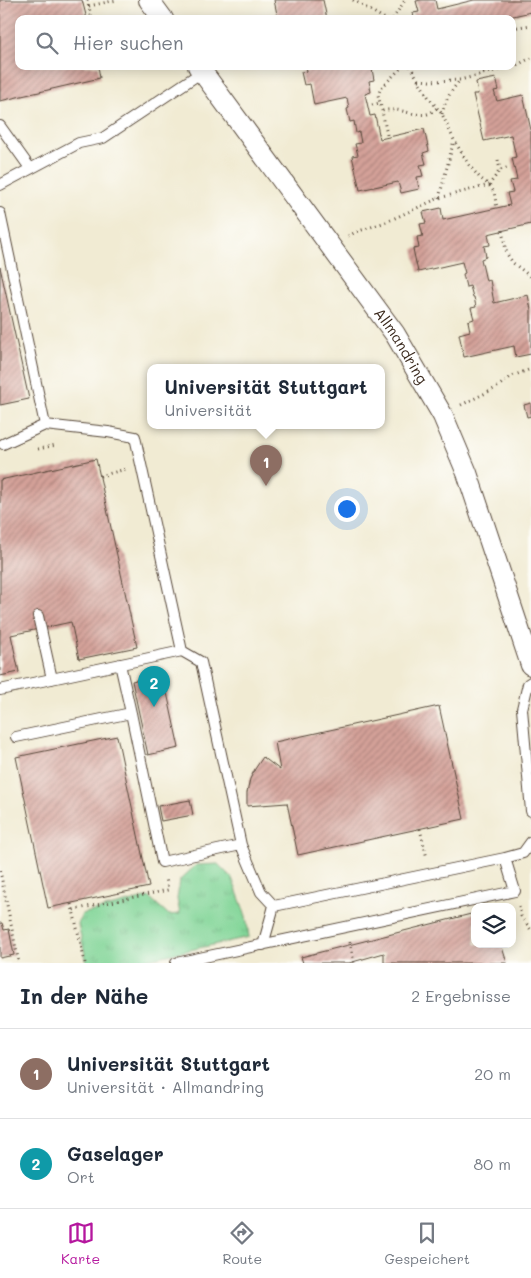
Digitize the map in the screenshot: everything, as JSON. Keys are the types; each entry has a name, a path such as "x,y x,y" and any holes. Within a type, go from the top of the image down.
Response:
{"street":[{"path":"149,0 160,15"},
{"name":"Allmandring","path":"201,70 395,334 443,416 467,473 531,665"}],"lane":[{"path":"0,184 79,143 104,138 199,70"},
{"path":"0,126 30,168"},
{"path":"0,213 45,425"},
{"path":"3,444 45,425 135,437 182,651"},
{"path":"38,616 52,679"},
{"path":"0,690 182,651 201,662 241,845 261,892 274,906"},
{"path":"120,664 162,862 241,845"},
{"path":"531,682 528,684 522,709 531,811"},
{"path":"16,737 131,713"},
{"path":"274,906 505,858 523,853 531,842"},
{"path":"176,963 515,891 505,858"},
{"path":"263,945 274,906"}],"path":[{"path":"87,0 91,15"},
{"path":"89,6 117,0"},
{"path":"353,0 378,15"},
{"path":"396,15 405,0"},
{"path":"516,27 531,25"},
{"path":"516,65 531,58"},
{"path":"387,134 378,95 381,88 399,70"},
{"path":"412,70 429,98 442,114 454,140 469,165 494,192 497,208"},
{"path":"418,80 460,80 497,70"},
{"path":"442,114 445,103 460,80"},
{"path":"372,105 380,103"},
{"path":"382,111 400,110 426,114 437,108"},
{"path":"438,198 454,140"},
{"path":"498,160 500,170"},
{"path":"348,236 386,222 438,198 489,185 500,170 510,167"},
{"path":"502,231 507,254 514,263 531,277"},
{"path":"443,416 496,388 512,376 531,369"},
{"path":"100,476 141,466"},
{"path":"420,829 424,846"},
{"path":"73,910 168,890 162,862"},
{"path":"0,871 19,963"},
{"path":"515,891 522,916 531,930"},
{"path":"71,904 85,963"}],"green space":[{"path":"218,864 232,878 246,916 249,937 131,963 87,963 78,924 82,914 149,897 169,915 180,914 177,899 180,880 196,865"}],"building":[{"path":"0,0 82,0 86,15 15,15 15,70 99,70 100,78 0,101"},
{"path":"274,0 323,0 326,15 277,15"},
{"path":"435,0 437,9 474,0 531,0 531,12 516,15 413,15 413,13 419,12 416,1"},
{"path":"372,70 374,80 369,81 371,92 365,94 370,116 375,115 380,139 424,129 429,151 423,153 426,164 420,165 423,176 417,177 419,189 401,193 398,182 360,190 352,156 358,155 355,144 361,143 359,132 356,133 354,121 350,122 347,98 314,105 310,84 304,85 301,72"},
{"path":"496,78 499,90 494,91 497,101 523,95 531,130 531,224 488,234 490,245 484,246 486,257 481,259 486,281 490,280 494,303 528,295 531,310 531,354 516,357 514,346 464,357 459,334 470,331 468,321 474,319 471,308 476,307 470,286 466,287 462,262 418,272 413,249 419,248 417,237 423,236 420,224 426,223 423,212 441,208 443,220 510,205 507,193 513,192 510,181 517,180 512,158 516,157 511,135 484,141 473,94 478,94 476,82"},
{"path":"0,267 29,399 0,405"},
{"path":"531,403 531,416 527,417 524,405"},
{"path":"96,459 137,647 79,659 71,622 11,635 19,672 0,676 0,480"},
{"path":"163,674 179,748 148,755 132,681"},
{"path":"439,706 464,819 298,855 287,803 247,806 250,779 263,757 280,770 275,742"},
{"path":"117,736 149,887 48,908 16,757"},
{"path":"190,800 193,815 161,821 158,806"},
{"path":"471,914 471,948 502,948 507,963 384,963 384,953 349,963 303,963 301,957"},
{"path":"0,923 2,923 4,930 9,929 14,955 0,958"}],"place":[{"name":"Universität Stuttgart","path":"266,486"},
{"name":"Gaselager","path":"154,707"}]}
